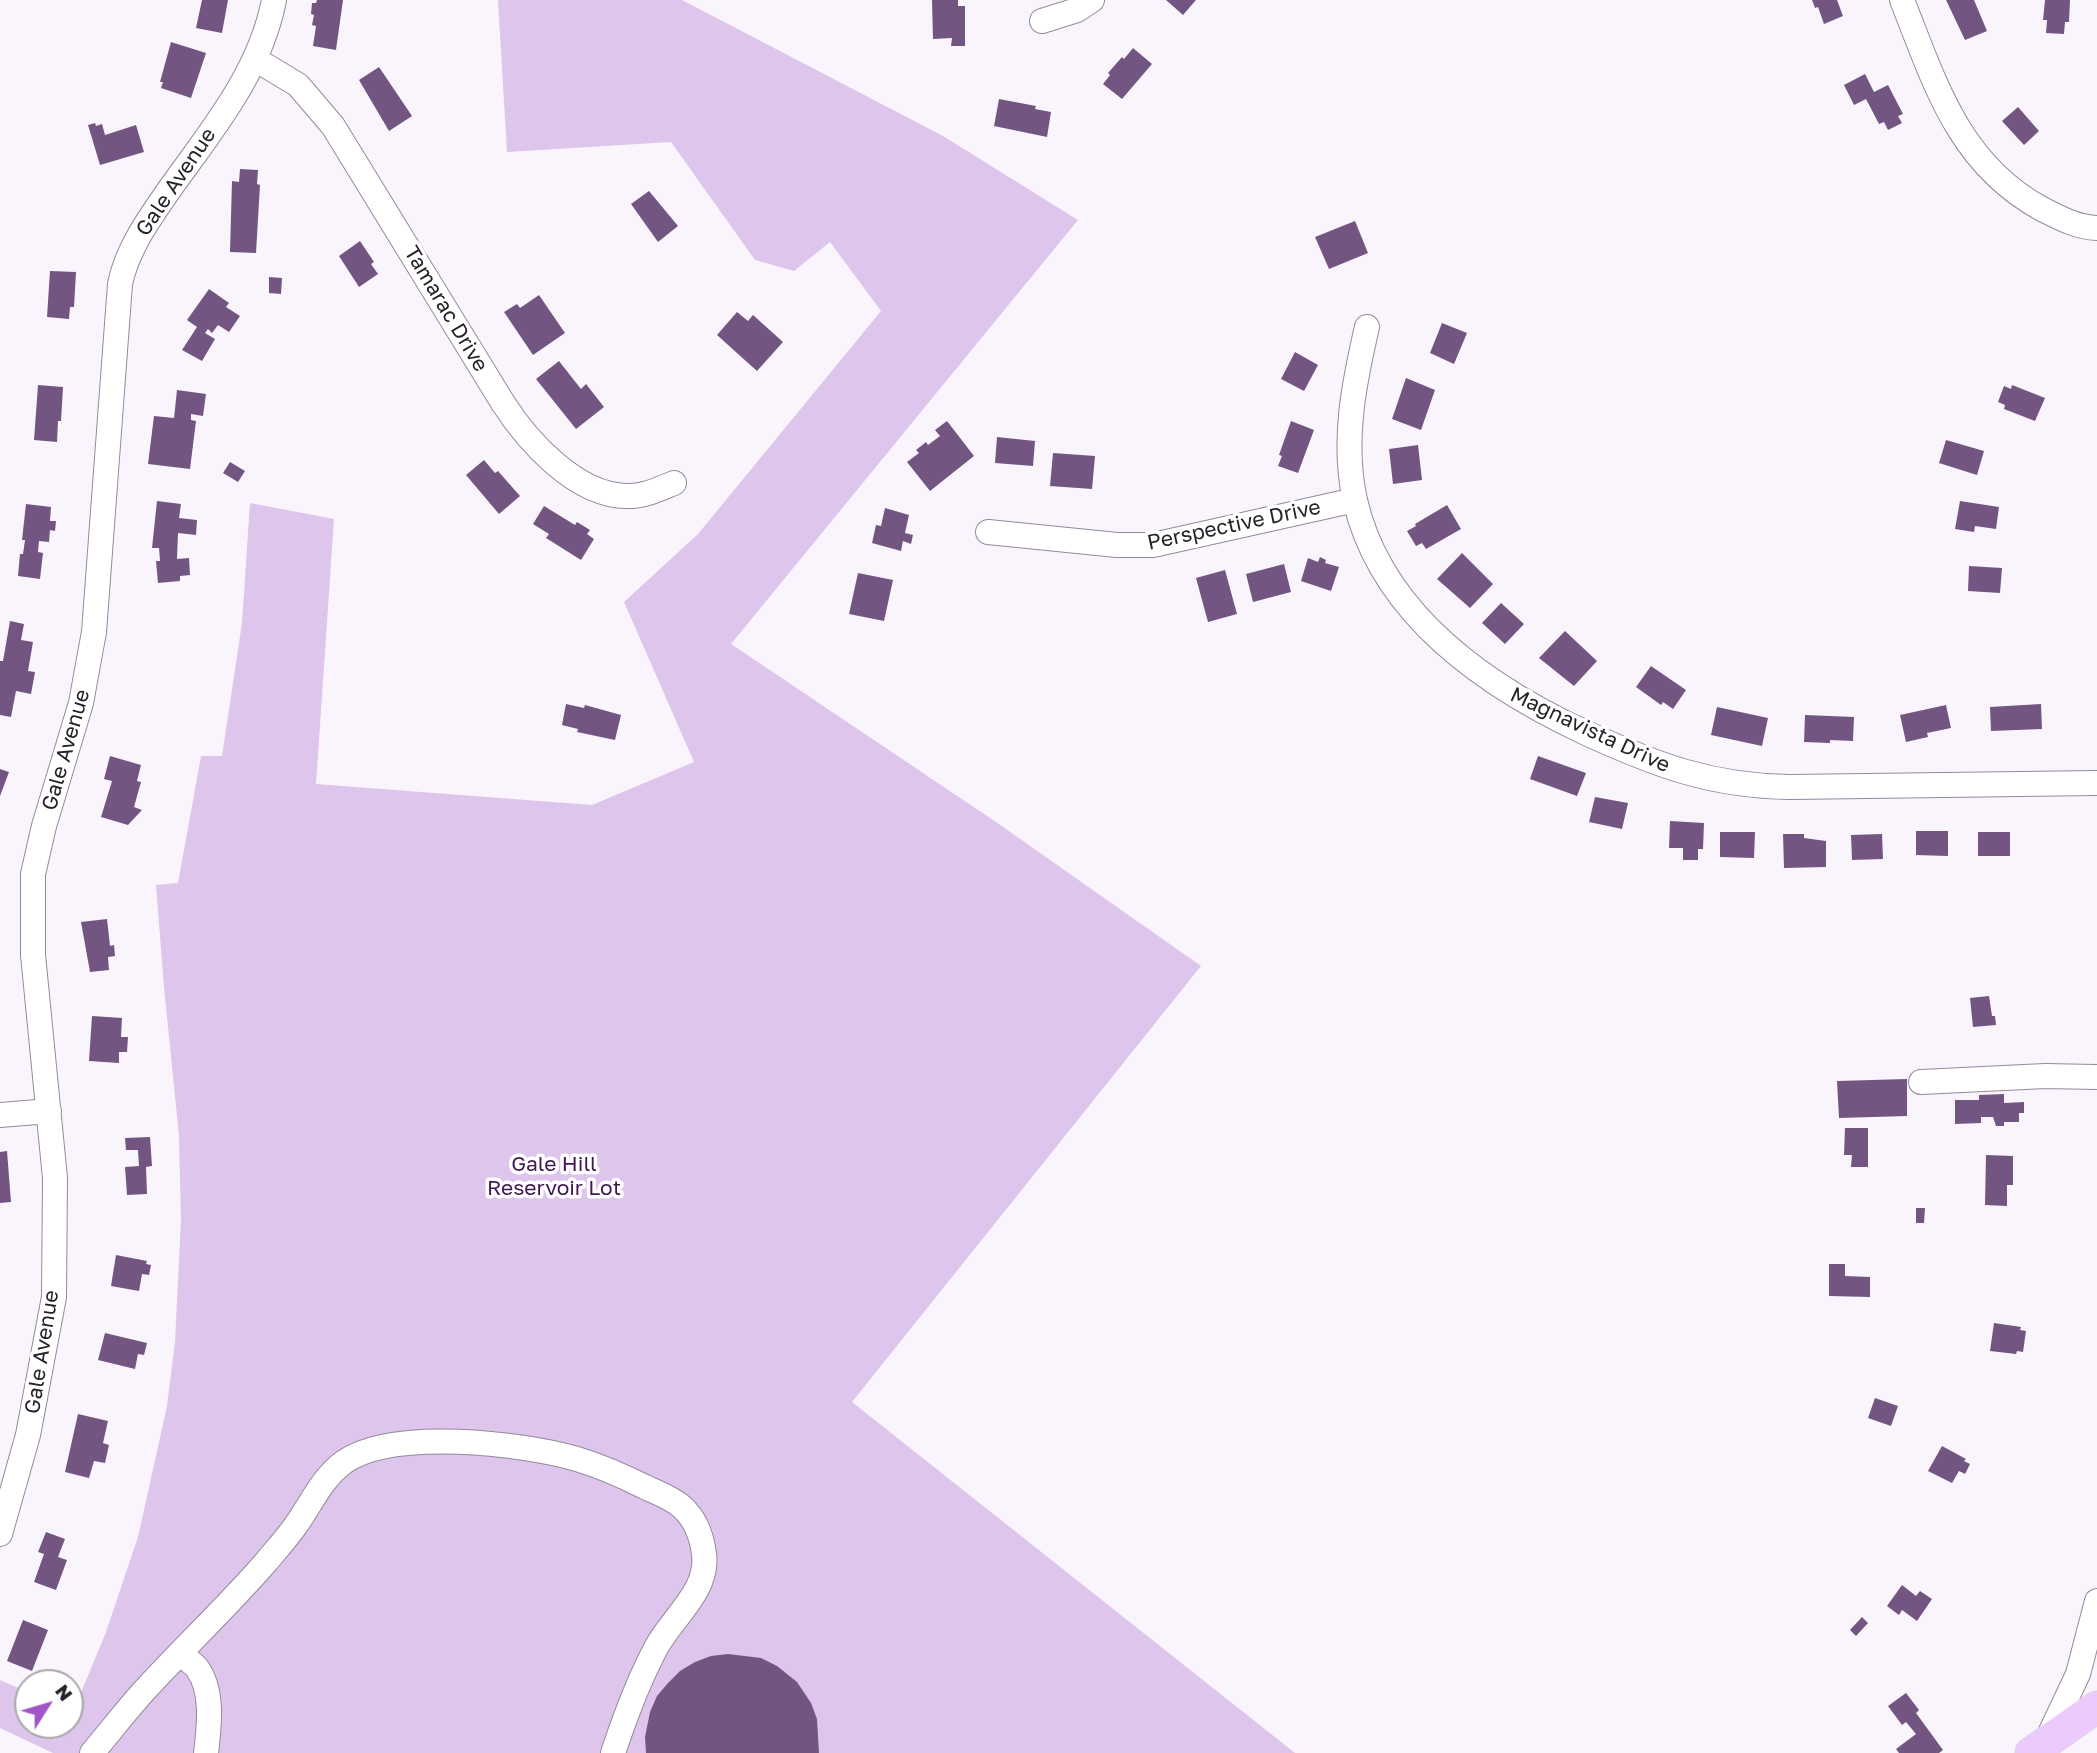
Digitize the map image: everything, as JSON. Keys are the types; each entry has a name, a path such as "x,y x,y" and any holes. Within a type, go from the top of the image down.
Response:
{"main road":[{"path":"2038,1748 2097,1707"}],"street":[{"name":"Gale Avenue","path":"0,1535 28,1435 54,1297 55,1178 33,955 33,874 44,826 81,703 94,632 120,284 125,264 146,223 230,102 255,59 274,0"},
{"path":"1042,22 1077,10 1092,0"},
{"path":"1902,0 1947,108 1963,138 1983,163 2021,197 2082,228 2097,228"},
{"name":"Tamarac Drive","path":"255,59 298,85 333,126 503,403 532,442 568,473 611,495 639,496 674,483"},
{"name":"Magnavista Drive","path":"1367,327 1355,380 1349,436 1355,500 1365,533 1381,566 1411,608 1456,654 1504,690 1612,745 1673,770 1759,787 2097,783"},
{"name":"Perspective Drive","path":"988,532 1117,545 1153,545 1355,500"},
{"path":"1921,1082 2045,1076 2097,1077"},
{"path":"0,1115 49,1111"},
{"path":"92,1753 143,1692 265,1563 295,1527 327,1478 356,1455 393,1444 432,1443 497,1444 548,1453 603,1468 667,1497 681,1506 691,1519 702,1543 704,1569 687,1604 658,1644 613,1753"},
{"path":"2038,1748 2078,1674 2097,1601"},
{"path":"180,1654 197,1668 206,1687 209,1723 206,1753"}],"green space":[{"name":"Gale Hill Reservoir Lot","path":"498,0 682,0 943,136 1078,220 731,644 996,822 1201,966 852,1402 1295,1753 53,1753 23,1739 84,1739 84,1685 106,1632 138,1537 167,1406 175,1342 181,1220 179,1136 156,885 178,883 201,756 222,756 242,623 250,503 334,519 316,784 592,805 694,762 624,602 698,534 881,311 830,242 794,271 755,260 671,142 507,152"},
{"name":"Gale Hill Reservoir Lot","path":"0,1680 14,1686 14,1735 0,1728"}],"building":[{"path":"202,0 228,0 222,33 196,28"},
{"path":"317,0 343,0 336,50 313,46 316,26 312,25 314,15 311,14 312,3"},
{"path":"932,0 958,0 958,6 965,6 965,46 951,46 952,38 933,39"},
{"path":"1166,0 1196,0 1183,15"},
{"path":"1812,0 1837,0 1843,16 1824,24 1818,7 1815,8"},
{"path":"1946,0 1974,0 1987,31 1965,40"},
{"path":"2045,0 2070,0 2069,22 2065,22 2064,34 2046,33 2047,20 2043,20"},
{"path":"171,42 206,53 191,98 161,88 163,82 160,82"},
{"path":"1133,48 1152,64 1122,99 1103,84 1110,75 1108,73"},
{"path":"379,67 412,116 389,131 359,80"},
{"path":"1865,74 1874,92 1888,85 1903,114 1898,116 1902,123 1888,130 1884,122 1879,124 1866,99 1854,105 1844,85"},
{"path":"999,99 1036,106 1035,109 1051,112 1047,137 994,126"},
{"path":"2018,107 2039,131 2024,145 2002,121"},
{"path":"95,123 96,126 102,124 105,135 136,125 144,152 100,165 88,125"},
{"path":"240,169 258,170 257,184 260,185 256,253 230,252 232,181 239,182"},
{"path":"649,191 678,226 658,242 631,204"},
{"path":"1355,221 1368,253 1329,269 1315,237"},
{"path":"360,241 374,262 371,264 378,274 359,287 339,256"},
{"path":"50,271 76,272 74,307 70,307 69,319 47,317"},
{"path":"269,277 282,278 281,294 269,293"},
{"path":"209,289 229,303 226,307 240,316 229,332 218,325 212,333 208,329 205,333 215,339 202,361 182,350 197,327 187,320"},
{"path":"539,295 565,333 533,355 504,312 517,304 520,308"},
{"path":"737,312 748,321 753,315 783,342 757,371 717,335"},
{"path":"1442,323 1467,333 1454,364 1430,353"},
{"path":"1295,352 1318,365 1304,391 1281,379"},
{"path":"559,361 581,389 586,384 604,407 576,429 536,379"},
{"path":"1406,378 1435,390 1421,430 1392,419"},
{"path":"38,385 63,387 57,442 34,440"},
{"path":"2012,385 2045,398 2035,421 2004,409 2005,405 1998,402 2004,386 2011,389"},
{"path":"177,390 206,394 203,416 191,414 191,420 196,421 190,469 148,464 154,416 174,418"},
{"path":"947,421 974,456 930,491 907,462 919,453 916,450 926,442 928,445 940,436 935,430"},
{"path":"1291,421 1314,430 1298,473 1278,466"},
{"path":"997,437 1035,441 1033,466 995,463"},
{"path":"1946,440 1984,451 1977,475 1939,463"},
{"path":"1418,445 1422,480 1393,484 1389,449"},
{"path":"1053,453 1095,456 1092,489 1050,486"},
{"path":"484,460 495,473 498,471 520,496 499,514 466,475"},
{"path":"230,462 245,471 238,482 223,473"},
{"path":"157,501 181,504 179,518 197,520 196,535 178,533 177,559 189,558 190,575 180,576 180,581 158,583 156,561 160,561 159,548 152,548"},
{"path":"1960,501 1999,507 1996,529 1975,526 1974,532 1955,529"},
{"path":"26,504 51,507 50,521 56,521 55,531 50,530 49,542 39,541 38,552 43,553 40,579 18,576 20,554 23,554 25,540 22,540"},
{"path":"1447,505 1461,529 1426,549 1422,543 1416,546 1407,531"},
{"path":"544,506 575,525 577,522 590,530 587,534 594,539 581,560 546,538 549,534 533,524"},
{"path":"885,508 909,515 905,533 913,535 911,544 903,541 901,551 872,543 876,525 881,526"},
{"path":"1462,553 1493,584 1470,608 1437,579"},
{"path":"1320,557 1326,560 1325,563 1339,567 1331,591 1301,581 1308,558 1318,562"},
{"path":"1284,564 1291,592 1253,602 1246,574"},
{"path":"1969,566 2002,568 2000,593 1968,591"},
{"path":"1225,570 1237,614 1208,622 1196,578"},
{"path":"858,573 893,580 884,621 849,614"},
{"path":"1501,603 1524,624 1505,644 1482,623"},
{"path":"10,621 24,624 21,640 33,642 28,671 35,672 31,694 16,691 11,717 0,715 0,661 3,661"},
{"path":"1565,631 1597,661 1574,686 1539,658"},
{"path":"1651,666 1686,690 1673,709 1663,702 1661,705 1636,687"},
{"path":"566,704 584,708 585,705 621,715 615,740 577,732 578,729 562,725"},
{"path":"2041,704 2042,729 1991,731 1990,707"},
{"path":"1946,705 1951,728 1927,733 1928,737 1906,742 1900,715"},
{"path":"1717,707 1768,718 1762,746 1711,735"},
{"path":"1805,715 1854,717 1853,741 1804,742"},
{"path":"110,756 141,765 137,781 141,782 134,807 142,810 128,825 101,817 112,781 104,779"},
{"path":"1538,756 1586,773 1577,796 1530,779"},
{"path":"0,769 9,772 0,796"},
{"path":"1595,797 1628,803 1622,829 1589,822"},
{"path":"1670,821 1704,823 1703,849 1698,849 1698,860 1683,860 1683,848 1669,848"},
{"path":"1916,831 1948,831 1948,856 1916,855"},
{"path":"1720,832 1755,832 1754,858 1720,857"},
{"path":"1978,832 2010,832 2010,856 1978,856"},
{"path":"1783,834 1804,834 1804,838 1826,841 1826,867 1784,868"},
{"path":"1882,834 1883,859 1852,860 1851,835"},
{"path":"107,919 110,946 114,945 115,956 108,957 109,970 90,972 81,922"},
{"path":"1989,996 1996,1025 1973,1027 1970,998"},
{"path":"92,1016 122,1018 121,1037 128,1037 127,1052 119,1052 119,1063 89,1061"},
{"path":"1907,1079 1907,1116 1839,1118 1837,1081"},
{"path":"2004,1094 2004,1103 2024,1102 2024,1113 2019,1113 2019,1122 2004,1122 2004,1126 1996,1126 1993,1117 1981,1117 1981,1123 1955,1124 1955,1100 1979,1100 1979,1095"},
{"path":"1845,1128 1868,1128 1868,1167 1851,1167 1852,1155 1844,1155"},
{"path":"150,1137 152,1166 146,1167 147,1194 127,1195 125,1167 139,1166 138,1150 126,1150 125,1138"},
{"path":"7,1151 11,1202 0,1203 0,1152"},
{"path":"1986,1155 2013,1156 2013,1185 2007,1185 2007,1206 1985,1205"},
{"path":"1916,1208 1925,1208 1924,1223 1916,1223"},
{"path":"116,1255 147,1261 146,1264 151,1265 149,1275 142,1274 139,1291 111,1286"},
{"path":"1829,1264 1845,1264 1845,1276 1870,1277 1870,1297 1829,1296"},
{"path":"1994,1323 2021,1327 2020,1330 2026,1331 2023,1352 2017,1351 2016,1354 1990,1351"},
{"path":"105,1333 147,1343 144,1355 138,1354 135,1369 98,1360"},
{"path":"1875,1398 1898,1406 1891,1426 1868,1418"},
{"path":"78,1414 108,1421 103,1443 109,1445 105,1463 94,1461 89,1478 65,1472"},
{"path":"1942,1446 1970,1464 1965,1474 1959,1471 1952,1483 1928,1471"},
{"path":"46,1532 65,1539 58,1557 67,1560 56,1590 34,1582 44,1554 38,1552"},
{"path":"1902,1585 1916,1596 1920,1591 1932,1599 1917,1621 1902,1610 1899,1615 1887,1606"},
{"path":"1862,1617 1868,1623 1856,1636 1850,1630"},
{"path":"23,1620 48,1630 33,1669 7,1661"},
{"path":"728,1654 761,1658 777,1666 797,1682 811,1703 817,1719 819,1753 646,1753 645,1737 650,1712 657,1696 680,1671 695,1662"},
{"path":"1906,1693 1919,1710 1916,1713 1943,1750 1939,1753 1899,1753 1896,1749 1916,1734 1906,1722 1902,1725 1888,1706"}]}
